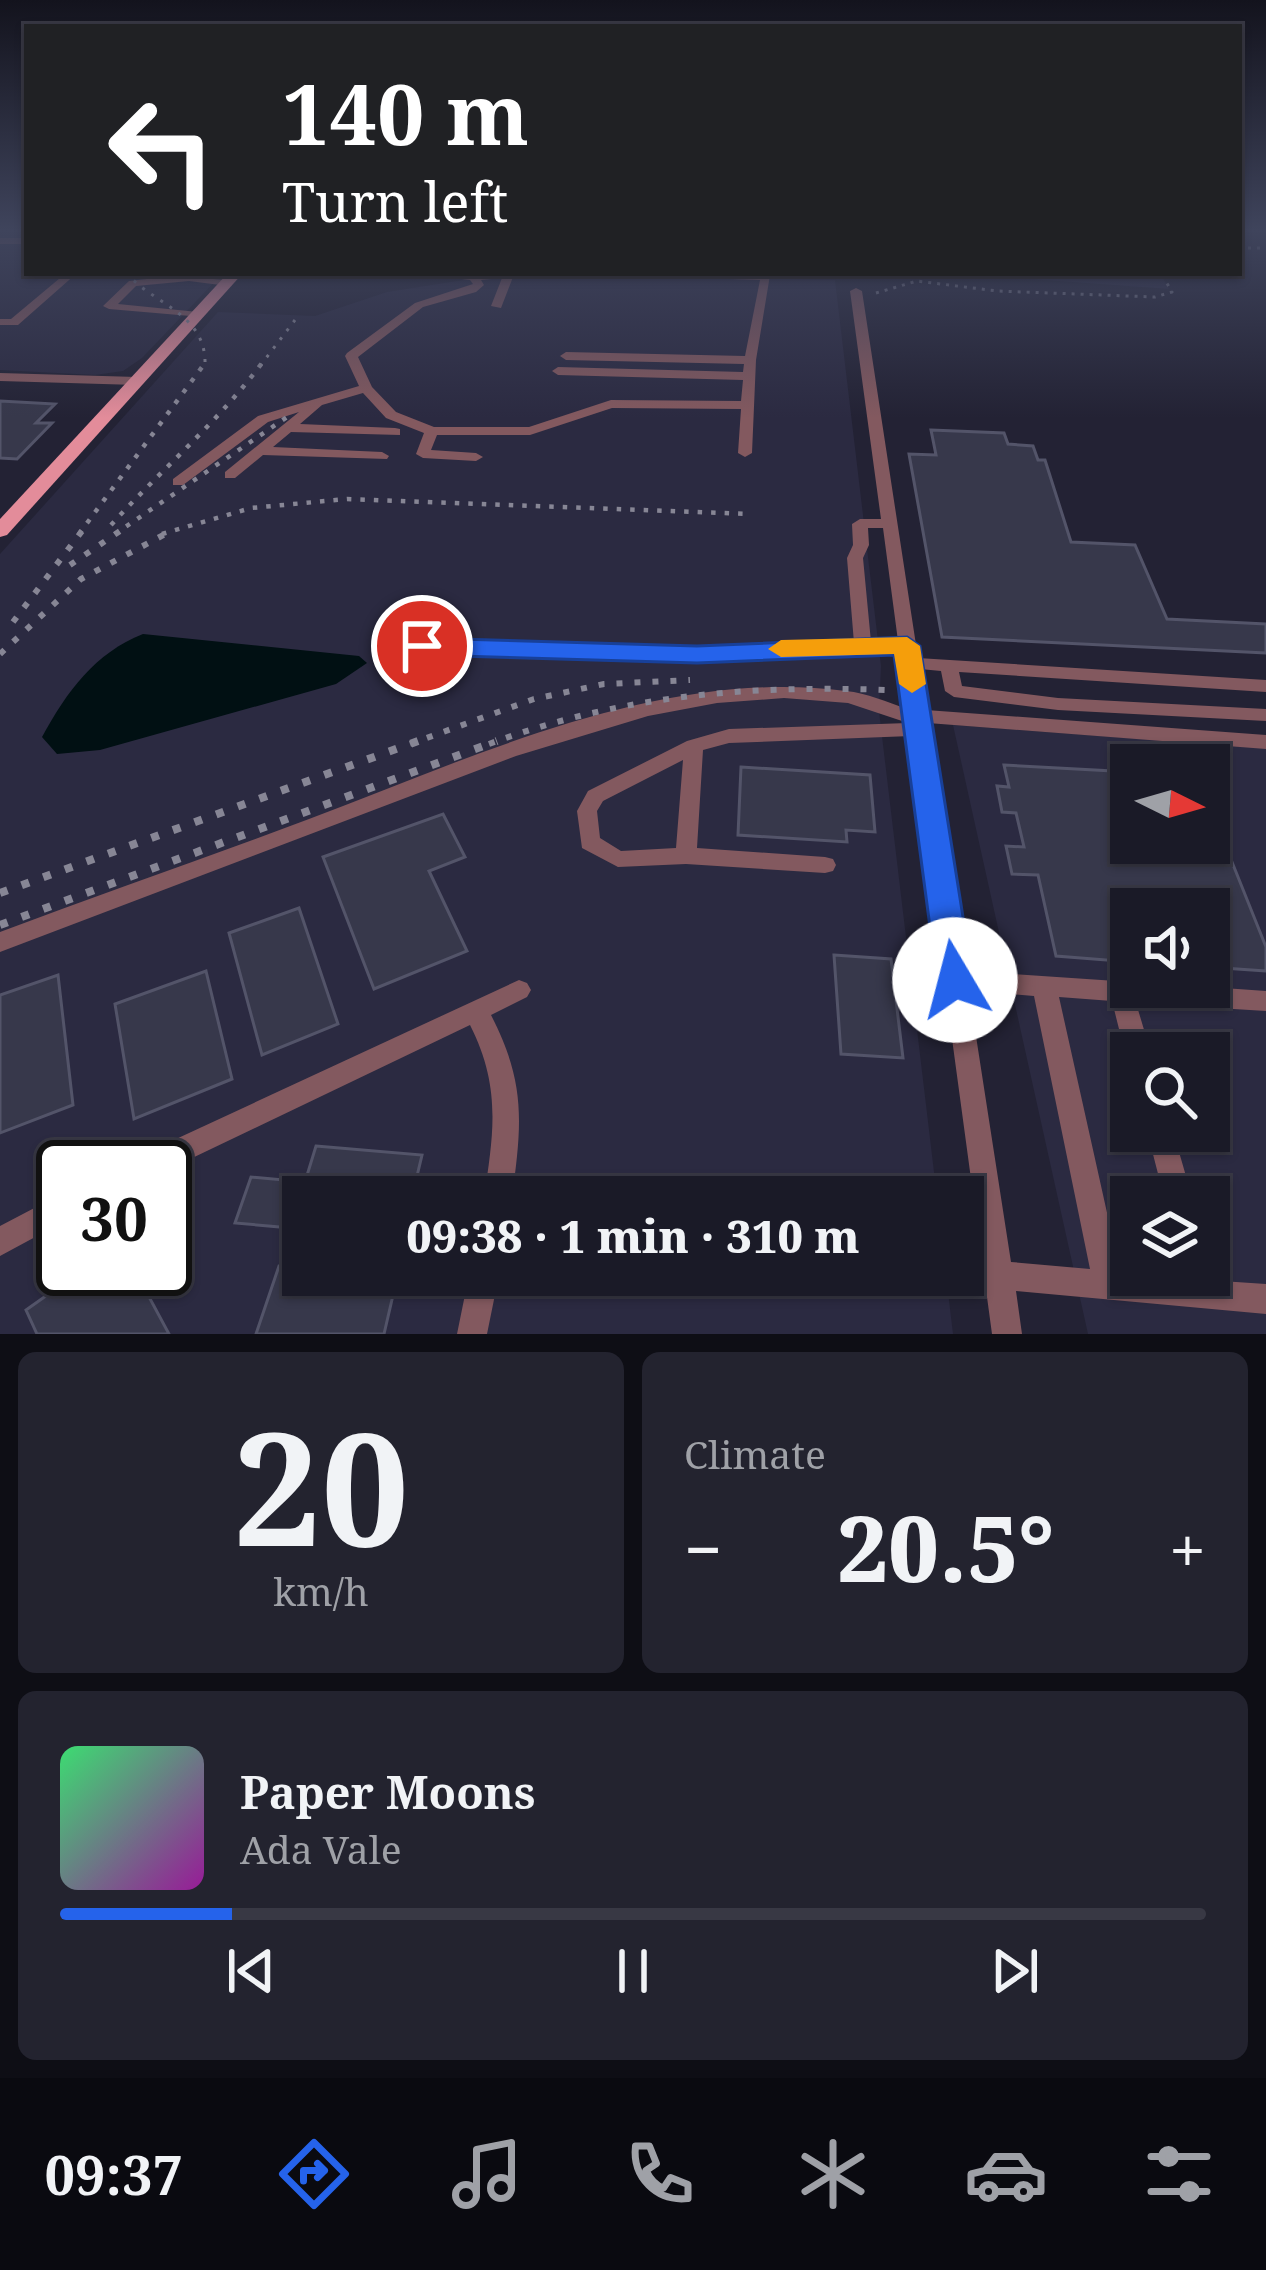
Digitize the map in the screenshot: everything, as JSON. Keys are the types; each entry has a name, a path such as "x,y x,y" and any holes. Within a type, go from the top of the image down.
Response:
{"main road":[{"path":"0,531 218,293"}],"street":[{"path":"0,322 14,322 48,293"},
{"path":"123,293 109,306 198,315"},
{"path":"398,426 350,364 357,349 419,305 461,293"},
{"path":"496,306 501,293"},
{"path":"746,453 750,360 763,293"},
{"path":"856,293 1007,1334"},
{"path":"566,356 750,360"},
{"path":"558,371 749,376"},
{"path":"0,377 137,381"},
{"path":"178,482 263,418 366,388"},
{"path":"230,475 324,398"},
{"path":"288,428 530,431 611,404 748,405"},
{"path":"372,476 398,426"},
{"path":"432,430 423,454 476,457"},
{"path":"260,451 382,456"},
{"path":"863,646 855,557 861,545 860,524 889,523"},
{"path":"422,646 697,655 863,646 950,665 1266,686"},
{"path":"950,665 954,691 1058,704 1266,716"},
{"path":"0,942 508,752 633,713 734,697 819,694 848,697 918,721"},
{"path":"825,865 686,856 618,859 590,842 587,811 595,796 610,786 694,746 759,733 918,721 1266,742"},
{"path":"686,856 694,746"},
{"path":"955,980 1110,990"},
{"path":"998,1274 1108,1284 1044,986"},
{"path":"192,1145 519,990"},
{"path":"1230,999 1266,1001"},
{"path":"476,1011 506,1071 508,1110 500,1176"},
{"path":"0,1242 36,1222"},
{"path":"1230,1291 1266,1299"},
{"path":"472,1334 480,1296"}],"path":[{"path":"1057,293 1155,297 1168,293"}],"shaded area":[{"path":"0,293 204,293 142,358 123,371 95,375 0,370"},
{"path":"383,293 837,293 881,666 879,711 934,1176 282,1176 282,1296 948,1296 953,1334 0,1334 0,554 218,312 315,316"},
{"path":"143,634 359,656 367,663 336,684 100,750 57,754 42,737 72,689 110,652"},
{"path":"953,725 1212,744 1110,744 1110,864 1230,864 1230,745 1266,748 1266,1334 1088,1334"}],"building":[{"path":"0,401 55,404 36,423 52,423 17,459 0,458"},
{"path":"931,430 1004,433 1008,444 1033,446 1038,460 1045,460 1071,542 1135,545 1167,619 1266,624 1266,653 942,637 909,454 936,455"},
{"path":"1004,765 1110,771 1110,864 1230,864 1230,857 1266,947 1266,971 1230,968 1230,888 1110,888 1110,960 1056,956 1038,875 1012,874 1006,846 1024,847 1016,813 1002,812 997,786 1009,787"},
{"path":"741,767 870,775 875,832 846,830 847,842 738,835"},
{"path":"443,814 465,857 429,871 467,951 374,989 323,857"},
{"path":"299,908 338,1024 262,1055 229,933"},
{"path":"834,955 891,959 903,1058 841,1054"},
{"path":"206,971 232,1079 134,1119 115,1004"},
{"path":"58,975 73,1105 0,1133 0,995"},
{"path":"316,1146 422,1155 417,1176 307,1176"},
{"path":"251,1177 282,1180 282,1227 235,1223"},
{"path":"279,1266 282,1296 393,1296 384,1334 256,1334"},
{"path":"46,1296 149,1296 169,1334 37,1334 26,1310"}],"railway":[{"path":"151,293 189,322 198,334 205,363"},
{"path":"260,366 295,320"},
{"path":"79,534 205,363"},
{"path":"111,525 262,363"},
{"path":"115,534 293,413"},
{"path":"169,532 251,508 347,499 751,514"},
{"path":"13,622 82,531"},
{"path":"70,565 120,531"},
{"path":"0,654 81,579 169,532"},
{"path":"162,534 169,532"},
{"path":"410,744 534,699 604,684 690,680"},
{"path":"489,744 587,714 685,697 785,689 888,690"},
{"path":"0,893 418,741"},
{"path":"0,925 497,741"}],"slow traffic":[{"path":"781,649 907,646 912,684"}],"route":[{"path":"422,646 697,655 907,646 955,980"}]}
